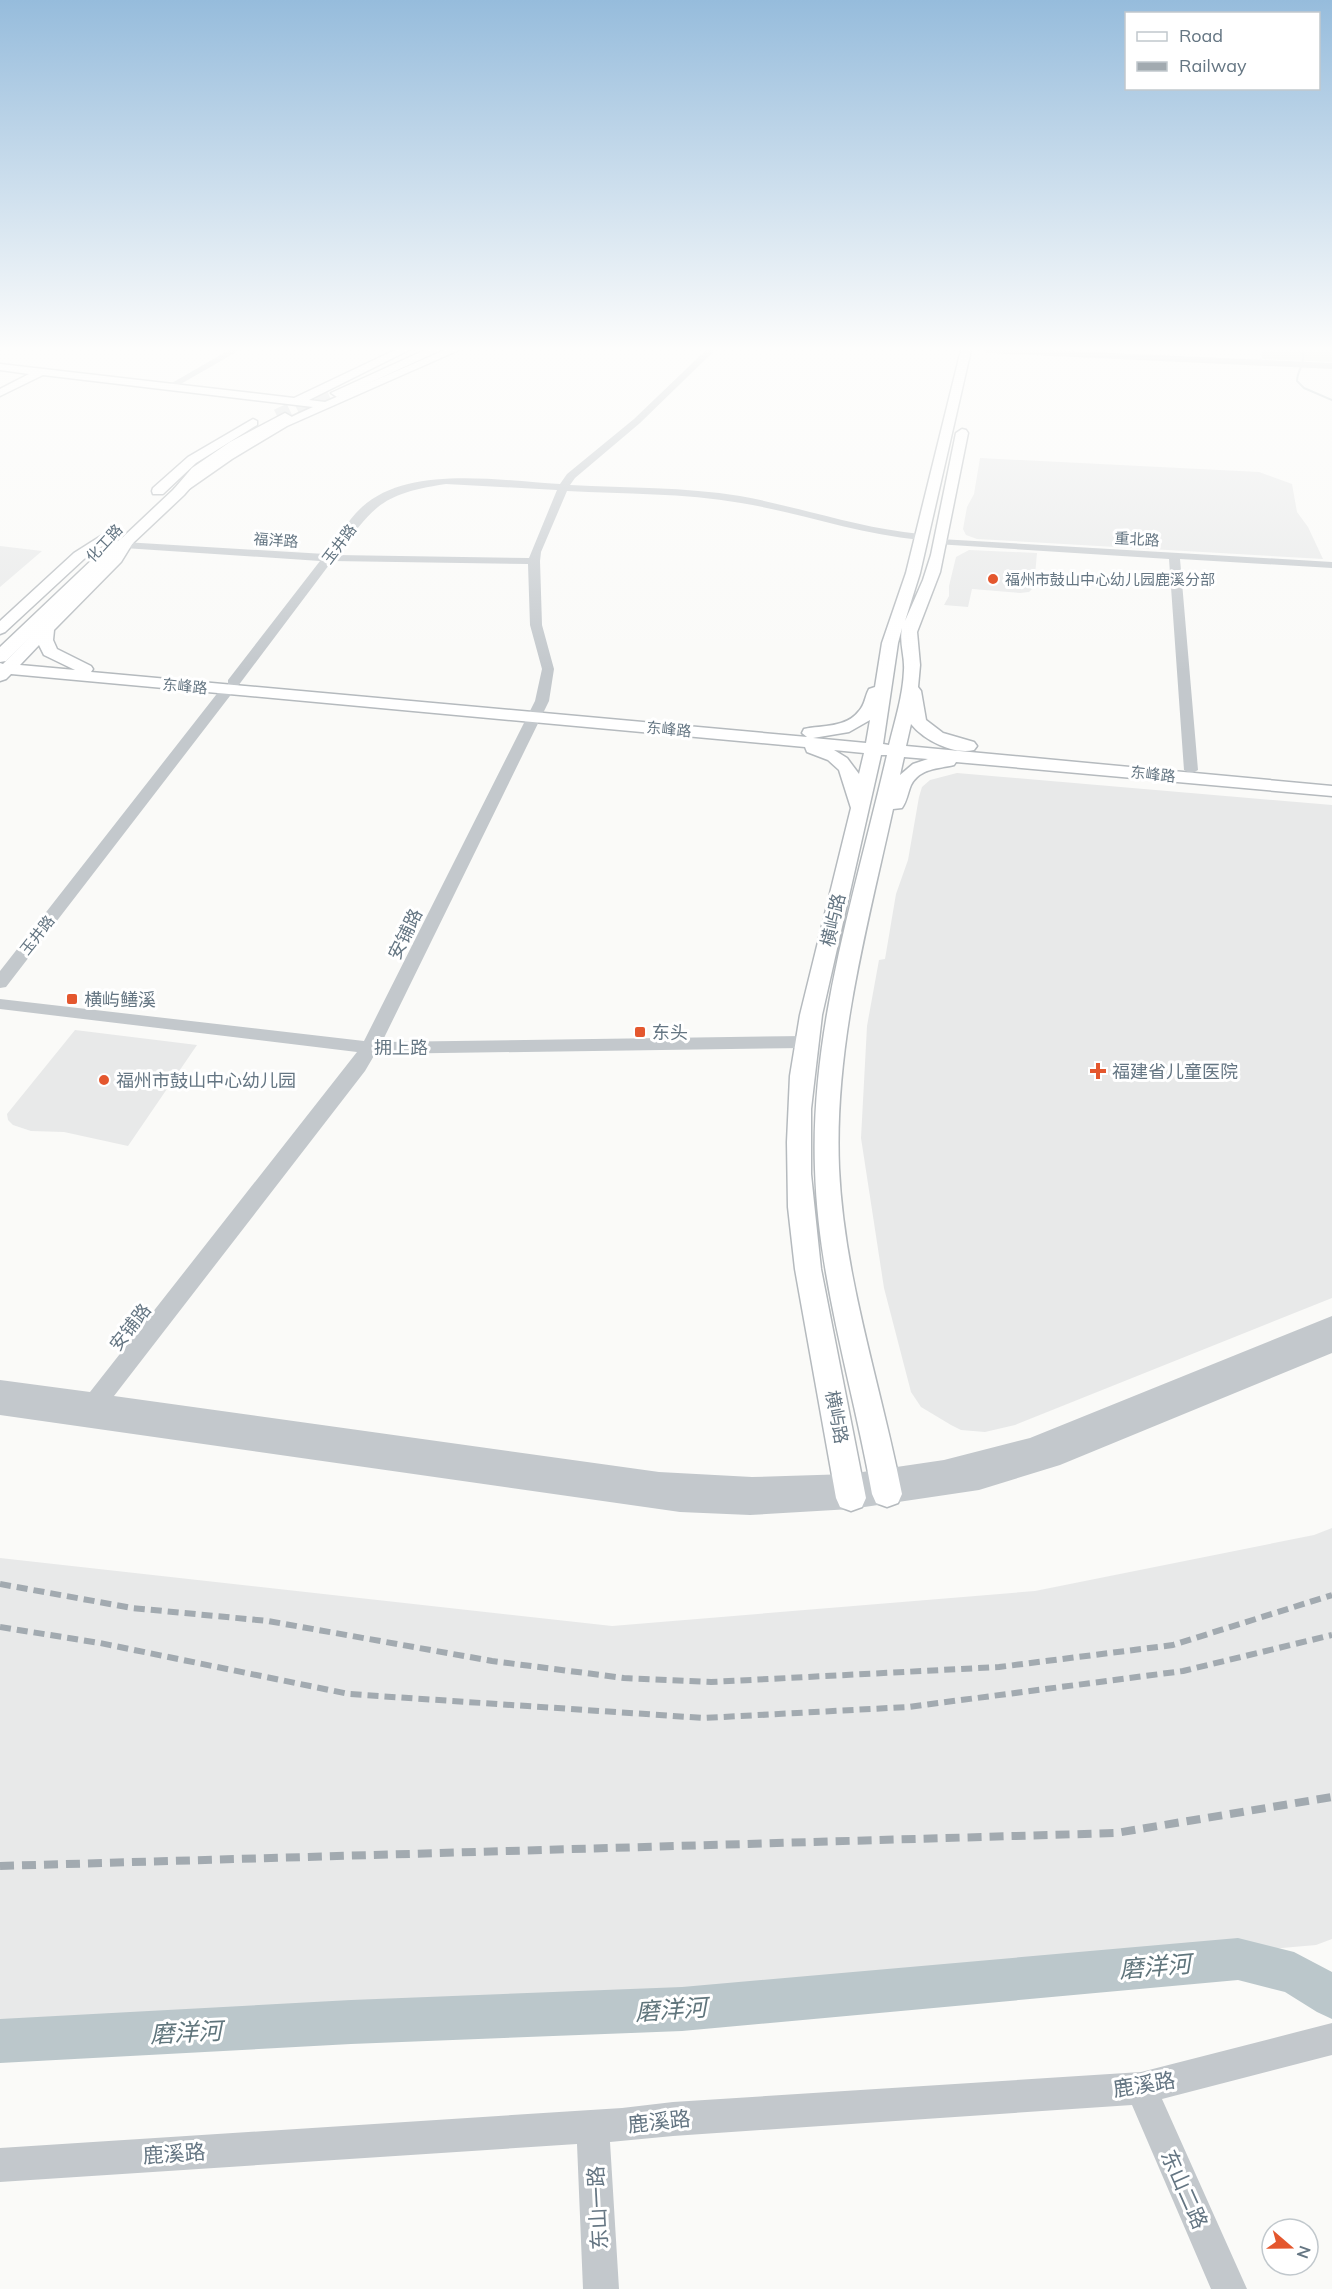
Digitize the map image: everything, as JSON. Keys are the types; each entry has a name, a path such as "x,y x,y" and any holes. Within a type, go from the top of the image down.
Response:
{"highway":[{"path":"153,495 208,457"},
{"name":"化工路","path":"6,673 52,594 126,543 179,492 197,471 217,457"},
{"name":"化工路","path":"0,643 91,557 108,534"}],"main road":[{"path":"153,495 195,457"},
{"path":"192,460 197,457"},
{"name":"化工路","path":"179,492 230,457"},
{"name":"横屿路","path":"850,1490 808,1271 802,1224 799,1151 805,1042 874,745 890,643 913,573 940,457"},
{"name":"横屿路","path":"886,1487 837,1263 827,1164 834,1048 864,886 876,841 912,672 907,642 909,631 915,609 932,575 958,457"},
{"path":"6,673 116,559 126,543"},
{"path":"0,619 52,594"},
{"path":"0,629 52,594"},
{"path":"47,630 45,640 50,652 66,662 86,669"},
{"name":"东峰路","path":"6,673 86,669 231,686 536,714 755,731 874,745"},
{"path":"755,731 816,732 840,729 855,723 868,711 885,670"},
{"path":"912,672 915,715 922,727 931,733 961,745 1077,760"},
{"name":"东峰路","path":"6,673 231,686"},
{"name":"东峰路","path":"536,714 716,734 1077,760 1332,782"},
{"path":"716,734 731,739 808,747 832,756 843,763 853,775 859,810"},
{"name":"东峰路","path":"896,747 992,759 1332,791"},
{"path":"876,841 896,804 900,787 913,771 945,761 992,759"}],"street":[{"name":"安铺路","path":"90,1409 351,1077 370,1048 536,714 545,688 548,669 536,625 535,552 563,486 593,457"},
{"name":"玉井路","path":"0,982 231,686 327,558 370,506 384,496 403,489 433,483 459,481 723,497 878,533 920,537"},
{"name":"重北路","path":"940,542 1332,564"},
{"name":"福洋路","path":"126,543 327,558 534,561"},
{"path":"1174,556 1191,770"},
{"name":"拥上路","path":"0,1004 370,1048 805,1042"},
{"path":"886,1487 1027,1449 1332,1325"},
{"path":"0,1389 90,1409 680,1501 750,1504 850,1490 979,1480 1037,1464 1332,1343"},
{"path":"0,1405 90,1409"},
{"name":"鹿溪路","path":"0,2164 593,2127 685,2118 1141,2088 1323,2041"},
{"name":"东山二路","path":"1141,2088 1229,2289"},
{"name":"东山一路","path":"593,2127 602,2289"}],"shaded area":[{"path":"980,458 1259,472 1292,484 1297,512 1308,527 1323,559 977,539 966,535 963,529 967,507 974,494"},
{"path":"0,546 42,551 0,587"},
{"name":"福州市鼓山中心幼儿园鹿溪分部","path":"969,550 1037,553 1034,587 1029,592 1020,593 972,589 968,607 944,605 949,596 956,557"},
{"name":"福建省儿童医院","path":"957,773 1332,805 1332,1298 1015,1425 985,1432 961,1430 951,1425 921,1407 911,1392 884,1288 861,1138 867,1026 879,960 885,959 896,894 908,860 919,797 922,787 930,780"},
{"name":"福州市鼓山中心幼儿园","path":"75,1030 197,1045 128,1146 64,1132 31,1131 13,1125 8,1120 7,1114"},
{"path":"1332,1528 1332,1939 1316,1945 618,2006 0,2053 0,1558 612,1626 1035,1591 1314,1535"}],"waterway":[{"name":"磨洋河","path":"0,2041 351,2022 682,2009 1238,1959 1294,1973 1332,1997"}],"railway":[{"path":"0,1584 132,1608 268,1621 492,1661 624,1678 711,1682 999,1667 1173,1645 1332,1595"},
{"path":"0,1627 100,1643 349,1694 704,1718 908,1707 1183,1671 1332,1635"},
{"path":"0,1866 1116,1833 1332,1797"}],"place":[{"name":"福州市鼓山中心幼儿园鹿溪分部","path":"993,579"},
{"name":"横屿鳝溪","path":"72,999"},
{"name":"东头","path":"640,1032"},
{"name":"福建省儿童医院","path":"1098,1071"},
{"name":"福州市鼓山中心幼儿园","path":"104,1080"}]}
